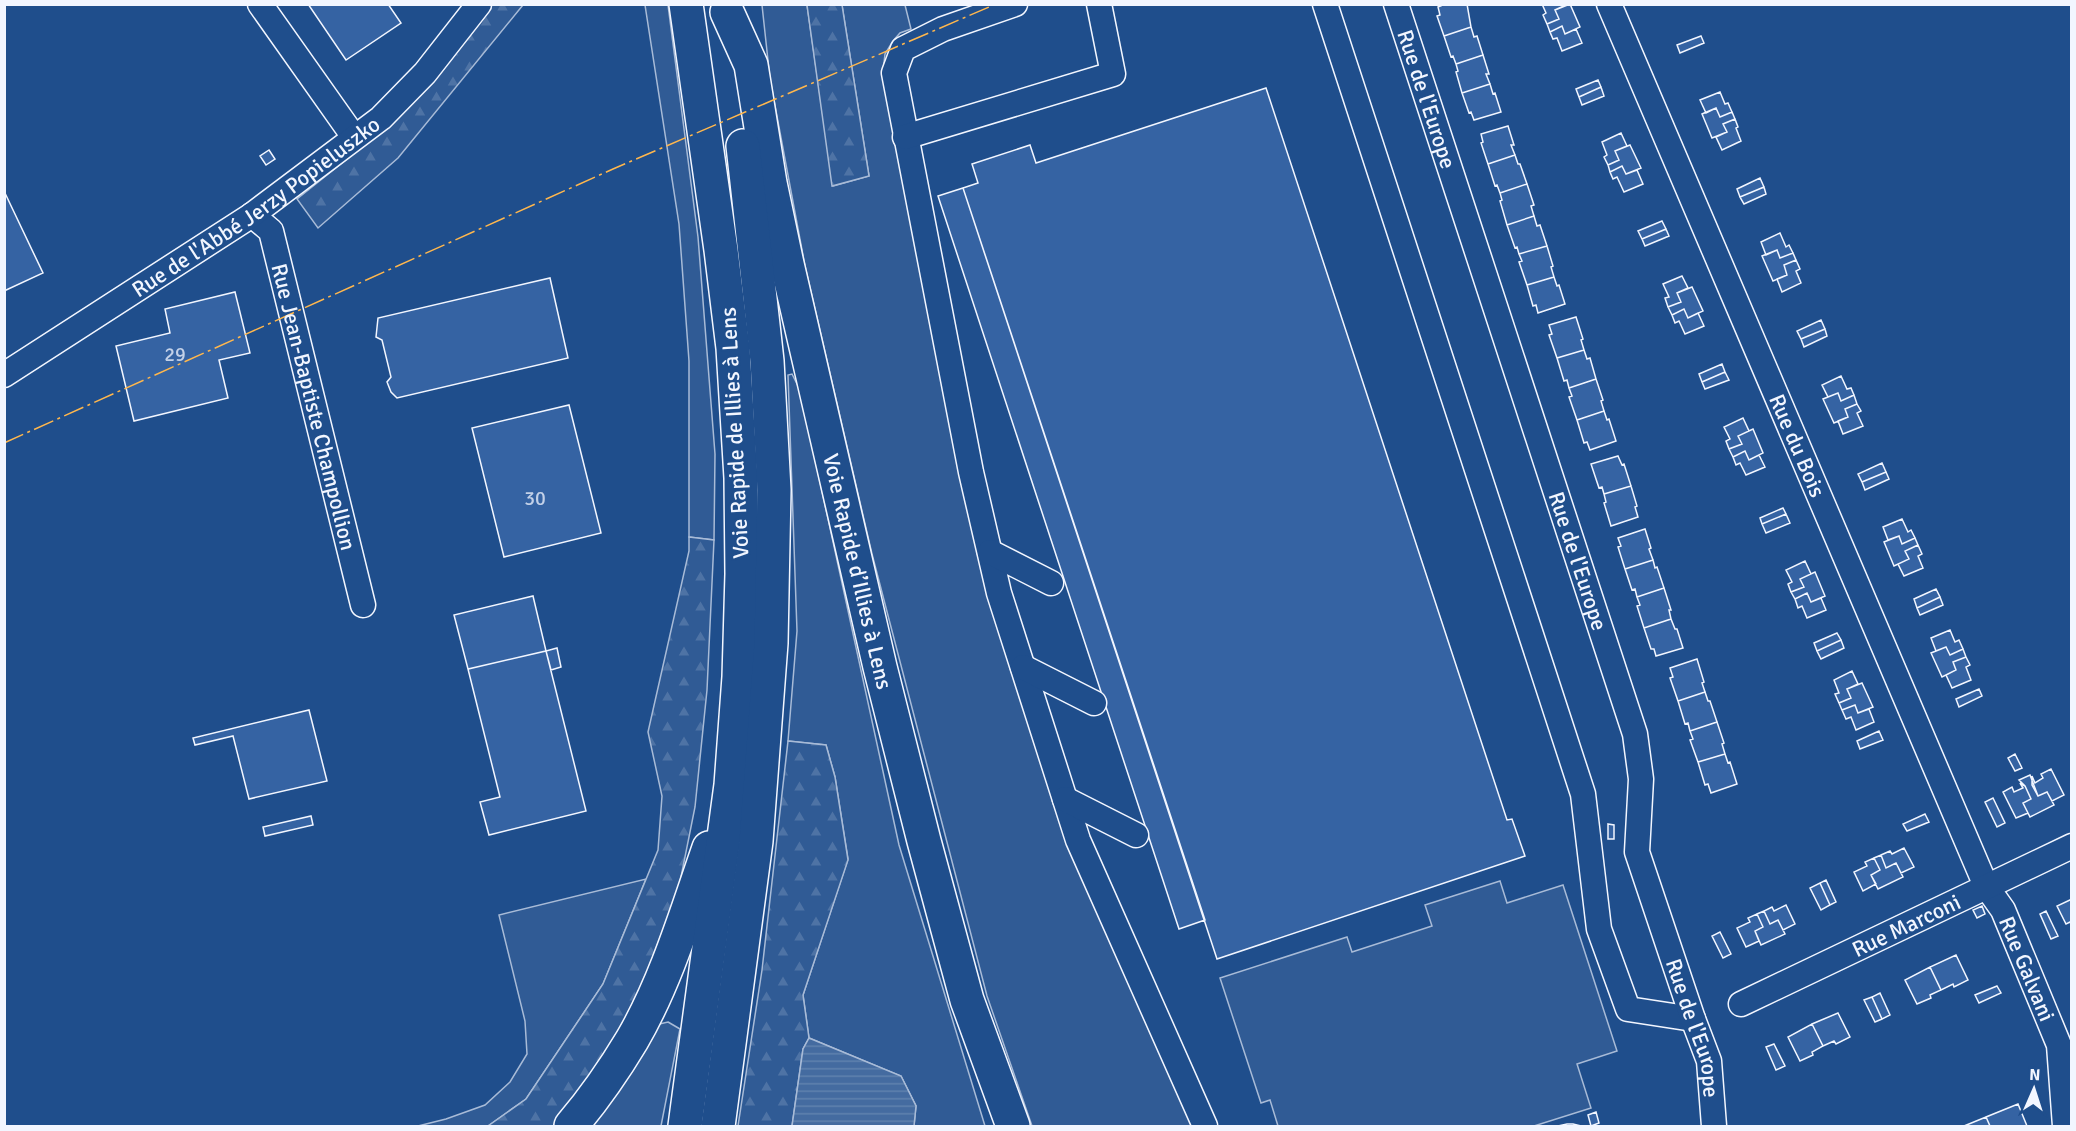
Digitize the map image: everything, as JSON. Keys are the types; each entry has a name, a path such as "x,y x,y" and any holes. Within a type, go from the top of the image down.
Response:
{"highway":[{"name":"Voie Rapide de Illies à Lens","path":"686,4 733,348 741,478 742,586 739,677 731,785"},
{"path":"718,1126 741,963 763,767 771,643 774,490 767,361 727,8"},
{"name":"Voie Rapide d’Illies à Lens","path":"727,8 751,65 770,183 787,264 905,769 968,1000 1013,1126"},
{"path":"571,1126 633,1039 658,988 731,785"},
{"path":"685,1126 731,785"}],"street":[{"path":"260,4 354,137"},
{"name":"Rue de l'Abbé Jerzy Popieluszko","path":"4,375 252,215 381,118 425,73 479,4"},
{"path":"1015,4 943,29 903,49 894,73 969,460 999,593 1078,840 1205,1126"},
{"path":"905,137 1113,74 1100,4"},
{"path":"1325,4 1582,794 1599,929 1628,1009 1693,1019"},
{"name":"Rue de l'Europe","path":"1396,4 1635,735 1641,779 1637,852 1709,1061 1714,1126"},
{"name":"Rue du Bois","path":"1609,4 1986,886"},
{"name":"Rue Jean-Baptiste Champollion","path":"252,215 271,231 363,604"},
{"path":"990,552 1051,583"},
{"path":"1023,667 1094,703"},
{"path":"1065,799 1136,835"},
{"name":"Rue Marconi","path":"1741,1004 2072,846"},
{"name":"Rue Galvani","path":"1986,886 2003,910 2059,1045 2065,1126"}],"shaded area":[{"path":"645,5 668,5 698,237 715,454 714,540 689,537 689,361 679,224"},
{"path":"762,5 807,5 833,186 869,176 842,5 905,5 911,29 900,33 893,41 885,54 883,72 978,552 1194,1126 1032,1126 987,996 872,554 805,266 770,79"},
{"path":"792,374 800,390 899,845 985,1126 914,1126 916,1106 901,1076 809,1038 803,995 848,859 835,777 826,745 788,741 797,631 788,375"},
{"path":"646,879 603,984 526,1099 488,1126 418,1126 485,1105 510,1082 527,1054 525,1021 499,915"},
{"path":"1500,881 1507,903 1563,885 1617,1051 1577,1064 1591,1108 1534,1126 1278,1126 1270,1100 1261,1103 1220,978 1347,937 1352,952 1432,926 1425,905"},
{"path":"668,1022 680,1029 661,1126 582,1126 651,1026"},
{"path":"809,1038 901,1076 916,1106 914,1126 792,1126 803,1049"}],"green space":[{"path":"491,5 523,5 398,158 318,228 297,199 387,127 432,79"},
{"path":"807,5 842,5 869,176 832,186"},
{"path":"689,537 714,540 707,690 695,807 679,887 645,978 606,1057 553,1126 488,1126 526,1099 603,984 658,850 662,796 648,732 689,551"},
{"path":"788,741 826,745 835,777 848,860 803,995 809,1038 803,1049 792,1126 738,1126 762,970"}],"building":[{"path":"308,4 388,4 401,23 346,60"},
{"path":"1445,4 1467,4 1471,27 1444,36 1437,16 1440,15 1438,7"},
{"path":"1542,4 1566,5 1555,10 1559,19 1547,24"},
{"path":"1570,4 1580,27 1565,34 1562,26 1550,32 1547,24 1559,19 1555,10"},
{"path":"1562,26 1565,34 1576,29 1582,43 1562,51 1557,38 1553,39 1550,32"},
{"path":"1471,27 1474,37 1477,36 1483,55 1456,64 1453,56 1451,57 1444,36"},
{"path":"1701,36 1704,43 1680,53 1677,45"},
{"path":"1483,55 1490,84 1462,93 1456,64"},
{"path":"1598,80 1601,87 1579,97 1576,89"},
{"path":"1490,84 1501,112 1474,120 1462,93"},
{"path":"1601,87 1604,96 1582,105 1579,97"},
{"path":"1266,88 1507,820 1512,819 1525,856 1217,959 963,188 978,183 972,164 1030,145 1036,163"},
{"path":"1720,92 1725,104 1728,103 1732,112 1720,117 1716,108 1706,113 1700,100"},
{"path":"1716,108 1720,117 1732,112 1735,119 1723,124 1727,132 1712,138 1702,114"},
{"path":"1735,119 1741,141 1722,150 1716,137 1727,132 1723,124"},
{"path":"1508,126 1515,155 1488,164 1481,143 1483,142 1481,134"},
{"path":"1621,133 1627,146 1615,151 1619,160 1608,165 1604,157 1607,155 1602,142"},
{"path":"1630,145 1641,168 1626,174 1622,166 1610,172 1608,165 1619,160 1615,151"},
{"path":"269,150 275,159 266,165 260,156"},
{"path":"1515,155 1527,184 1500,193 1497,185 1495,186 1488,164"},
{"path":"1622,166 1626,174 1637,170 1643,184 1624,192 1617,177 1613,179 1610,172"},
{"path":"1760,178 1764,187 1740,197 1737,189"},
{"path":"1527,184 1534,205 1531,206 1534,216 1507,225 1500,193"},
{"path":"1764,187 1766,194 1744,204 1740,197"},
{"path":"963,188 1205,920 1179,929 938,196"},
{"path":"4,191 43,273 4,291"},
{"path":"1534,216 1537,226 1540,225 1547,246 1519,254 1507,225"},
{"path":"1662,221 1666,229 1642,239 1638,231"},
{"path":"1666,229 1669,236 1645,246 1642,239"},
{"path":"1780,233 1786,247 1789,245 1793,253 1780,258 1777,250 1766,255 1761,242"},
{"path":"1547,246 1554,277 1527,285 1519,262 1522,261 1519,254"},
{"path":"1777,250 1780,258 1793,253 1796,260 1784,265 1787,275 1773,281 1762,256"},
{"path":"1796,260 1800,269 1796,271 1801,283 1782,292 1777,279 1787,275 1784,265"},
{"path":"1682,276 1688,288 1677,293 1681,302 1668,307 1665,298 1669,297 1663,284"},
{"path":"1554,277 1565,304 1538,313 1536,305 1533,306 1527,285"},
{"path":"550,278 568,358 397,398 391,392 387,382 391,377 382,340 376,337 378,318"},
{"path":"1692,287 1703,311 1688,318 1684,309 1672,315 1668,307 1681,302 1677,293"},
{"path":"235,292 250,353 219,360 228,398 134,421 116,346 170,333 165,309"},
{"path":"1684,309 1688,318 1698,313 1704,326 1685,334 1679,321 1675,323 1672,315"},
{"path":"1576,317 1584,350 1557,358 1549,335 1552,334 1549,325"},
{"path":"1821,320 1825,329 1801,339 1797,331"},
{"path":"1825,329 1827,336 1804,347 1801,339"},
{"path":"1584,350 1587,359 1590,358 1596,379 1569,388 1567,380 1564,381 1557,358"},
{"path":"1722,364 1725,372 1702,382 1699,374"},
{"path":"1725,372 1729,380 1705,389 1702,382"},
{"path":"1841,376 1847,389 1851,388 1854,395 1841,401 1838,393 1828,397 1822,385"},
{"path":"1596,379 1604,411 1577,420 1569,397 1572,396 1569,388"},
{"path":"1838,393 1841,401 1854,395 1857,404 1845,409 1848,417 1834,423 1823,399"},
{"path":"1857,404 1861,411 1857,413 1863,426 1843,434 1838,421 1848,417 1845,409"},
{"path":"569,405 601,533 504,557 472,428"},
{"path":"1604,411 1616,441 1590,450 1587,442 1584,443 1577,420"},
{"path":"1743,418 1749,431 1738,436 1742,444 1729,449 1726,441 1730,439 1724,427"},
{"path":"1753,429 1763,453 1749,460 1745,451 1733,457 1729,449 1742,444 1738,436"},
{"path":"1745,451 1749,460 1759,455 1765,467 1746,475 1740,463 1736,465 1733,457"},
{"path":"1618,456 1622,465 1624,464 1631,486 1604,494 1602,487 1599,488 1591,464"},
{"path":"1882,463 1886,472 1862,482 1858,474"},
{"path":"1886,472 1889,479 1865,490 1862,482"},
{"path":"1631,486 1638,517 1611,526 1604,503 1606,502 1604,494"},
{"path":"1783,508 1786,514 1762,524 1760,518"},
{"path":"1786,514 1790,523 1766,533 1762,524"},
{"path":"1902,519 1908,532 1911,530 1915,538 1902,544 1899,536 1888,540 1883,527"},
{"path":"1645,529 1653,560 1625,569 1618,547 1621,546 1618,538"},
{"path":"1899,536 1902,544 1915,538 1918,545 1905,551 1909,559 1894,566 1884,542"},
{"path":"1918,545 1922,554 1918,556 1923,568 1904,576 1898,564 1909,559 1905,551"},
{"path":"1653,560 1664,588 1637,597 1635,589 1632,590 1625,569"},
{"path":"1805,561 1811,574 1800,579 1804,587 1791,592 1788,584 1792,582 1786,570"},
{"path":"1815,572 1825,596 1811,602 1807,593 1795,599 1791,592 1804,587 1800,579"},
{"path":"1664,588 1671,610 1669,610 1671,619 1644,628 1637,606 1640,605 1637,597"},
{"path":"1936,589 1940,597 1917,608 1914,599"},
{"path":"1807,593 1811,602 1821,598 1826,610 1807,618 1802,606 1798,608 1795,599"},
{"path":"533,596 546,651 468,669 454,615"},
{"path":"1940,597 1943,605 1920,615 1917,608"},
{"path":"1671,619 1683,648 1656,656 1654,649 1651,649 1644,628"},
{"path":"1950,630 1955,642 1959,640 1963,649 1950,655 1946,647 1936,651 1931,638"},
{"path":"1837,633 1841,640 1817,651 1814,643"},
{"path":"1841,640 1844,648 1821,659 1817,651"},
{"path":"1946,647 1950,655 1963,649 1966,657 1953,662 1956,670 1942,677 1931,653"},
{"path":"557,648 561,667 551,670 546,651"},
{"path":"546,651 586,811 489,835 480,802 500,797 468,669"},
{"path":"1966,657 1970,665 1966,667 1971,680 1952,688 1946,675 1956,670 1953,662"},
{"path":"1697,659 1705,692 1678,701 1670,678 1673,677 1670,668"},
{"path":"1852,671 1858,684 1847,689 1851,698 1839,703 1835,694 1839,693 1834,680"},
{"path":"1862,683 1873,707 1858,713 1855,705 1842,710 1839,703 1851,698 1847,689"},
{"path":"1979,689 1982,696 1959,707 1956,699"},
{"path":"1705,692 1717,722 1690,731 1688,723 1685,724 1678,701"},
{"path":"1855,705 1858,713 1869,709 1874,722 1856,730 1851,717 1846,719 1842,710"},
{"path":"309,710 327,781 249,799 233,736 195,745 193,738"},
{"path":"1717,722 1725,754 1698,762 1690,740 1693,739 1690,731"},
{"path":"1879,731 1883,740 1860,749 1857,741"},
{"path":"1725,754 1737,784 1711,793 1708,784 1705,785 1698,762"},
{"path":"2015,754 2022,768 2015,771 2008,758"},
{"path":"2051,769 2064,795 2052,801 2047,792 2038,796 2032,785 2032,776 2035,783 2043,778 2041,774"},
{"path":"2030,775 2038,796 2047,792 2054,805 2030,817 2023,803 2031,799 2025,786 2019,780"},
{"path":"2020,783 2025,786 2031,799 2023,803 2028,813 2016,818 2003,792 2012,787 2014,792 2023,788"},
{"path":"1993,798 2005,823 1997,827 1985,802"},
{"path":"1925,814 1929,822 1907,831 1903,824"},
{"path":"311,816 313,825 265,836 263,827"},
{"path":"1608,824 1614,825 1614,839 1608,839"},
{"path":"1904,848 1914,867 1901,873 1896,863 1886,868 1881,855 1890,851 1892,854"},
{"path":"1881,855 1886,868 1896,863 1903,877 1878,889 1871,875 1880,870 1874,858"},
{"path":"1874,858 1880,870 1871,875 1876,884 1863,891 1854,872 1867,866 1865,862"},
{"path":"1826,880 1836,902 1830,905 1820,883"},
{"path":"1820,883 1830,905 1821,910 1810,888"},
{"path":"2072,899 2072,925 2070,922 2066,924 2057,906"},
{"path":"1786,905 1795,924 1783,930 1778,920 1770,924 1764,911 1772,907 1774,911"},
{"path":"1982,906 1985,914 1977,918 1973,910"},
{"path":"1764,911 1770,924 1778,920 1785,934 1761,945 1755,931 1763,927 1757,914"},
{"path":"2046,911 2058,936 2051,939 2040,914"},
{"path":"1757,914 1763,927 1755,931 1759,941 1746,947 1737,928 1750,922 1748,918"},
{"path":"1720,932 1731,954 1723,958 1712,936"},
{"path":"1956,955 1968,980 1941,990 1930,967"},
{"path":"1930,967 1941,990 1930,995 1931,998 1917,1004 1905,980"},
{"path":"1997,986 2001,993 1979,1003 1975,995"},
{"path":"1880,993 1890,1015 1882,1019 1872,997"},
{"path":"1872,997 1882,1019 1875,1022 1864,1000"},
{"path":"1838,1013 1850,1037 1836,1044 1834,1041 1823,1046 1812,1024"},
{"path":"1812,1024 1823,1046 1812,1052 1813,1055 1800,1061 1788,1037"},
{"path":"1774,1044 1785,1066 1776,1070 1766,1047"},
{"path":"2018,1104 2027,1126 1990,1126 1986,1117"},
{"path":"1596,1112 1599,1123 1591,1126 1588,1115"},
{"path":"1986,1117 1990,1126 1964,1126"},
{"path":"1573,1124 1581,1126 1558,1126"}],"power":[{"path":"4,443 613,169 996,4"}]}
